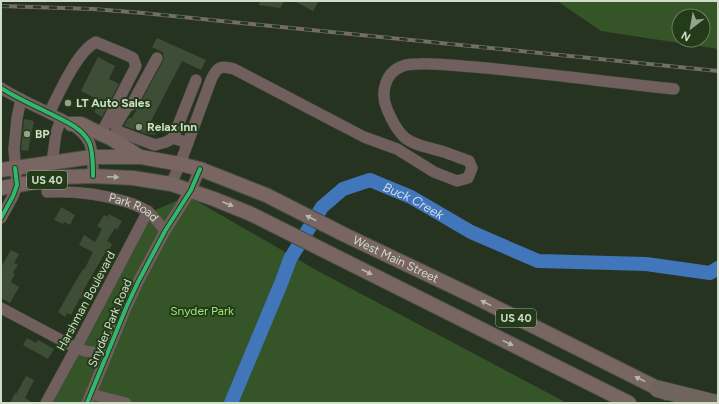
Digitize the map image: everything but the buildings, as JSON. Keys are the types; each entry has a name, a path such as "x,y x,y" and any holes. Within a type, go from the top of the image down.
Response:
{"highway":[{"path":"658,388 715,403"}],"main road":[{"path":"66,121 81,124 110,135 141,157"},
{"name":"US 40","path":"1,170 92,157"},
{"name":"West Main Street","path":"92,157 141,157 180,164 200,169 266,195 687,403"},
{"name":"US 40","path":"1,188 63,177 93,176"},
{"name":"West Main Street","path":"93,176 132,178 171,184 192,190 251,214 629,403"}],"street":[{"path":"49,113 76,63 91,44 96,42 133,58 136,66 110,135"},
{"path":"110,135 127,107 132,104 157,58"},
{"path":"171,184 180,164 211,80 218,68 223,67 234,69 364,137 397,149 434,172 457,181 468,178 472,168 469,161 411,142 399,131 389,115 384,96 384,88 390,75 403,66 432,63 509,70 674,89"},
{"path":"110,135 155,145 173,138 196,80"},
{"path":"1,88 66,121 84,135 90,143 93,176"},
{"path":"1,218 17,185 14,149 17,118 21,99"},
{"path":"52,163 56,133 66,121"},
{"path":"173,138 188,143"},
{"name":"Park Road","path":"47,192 77,192 120,200 136,205 148,211 166,231 192,190 200,169"},
{"name":"Harshman Boulevard","path":"46,403 148,211"},
{"name":"Snyder Park Road","path":"89,398 126,308 138,282 166,231"},
{"path":"1,308 76,348 85,351 107,354"},
{"path":"89,398 126,403"}],"green space":[{"path":"557,1 718,1 718,49 711,48 711,8 671,8 671,42 601,31"},
{"name":"Snyder Park","path":"188,196 318,271 567,403 46,403 148,213"}],"waterway":[{"name":"Buck Creek","path":"231,403 290,259 322,207 343,189 370,180 411,197 471,232 538,261 646,264 710,273 718,268"}],"railway":[{"path":"1,6 93,9 143,13 718,71"}],"cycle path":[{"path":"1,88 76,127 89,142 93,176"},
{"path":"1,218 17,185 15,168"},
{"path":"87,403 138,282 165,231 191,190 200,169"}],"place":[{"name":"LT Auto Sales","path":"68,103"},
{"name":"Relax Inn","path":"139,127"},
{"name":"BP","path":"27,134"}]}
